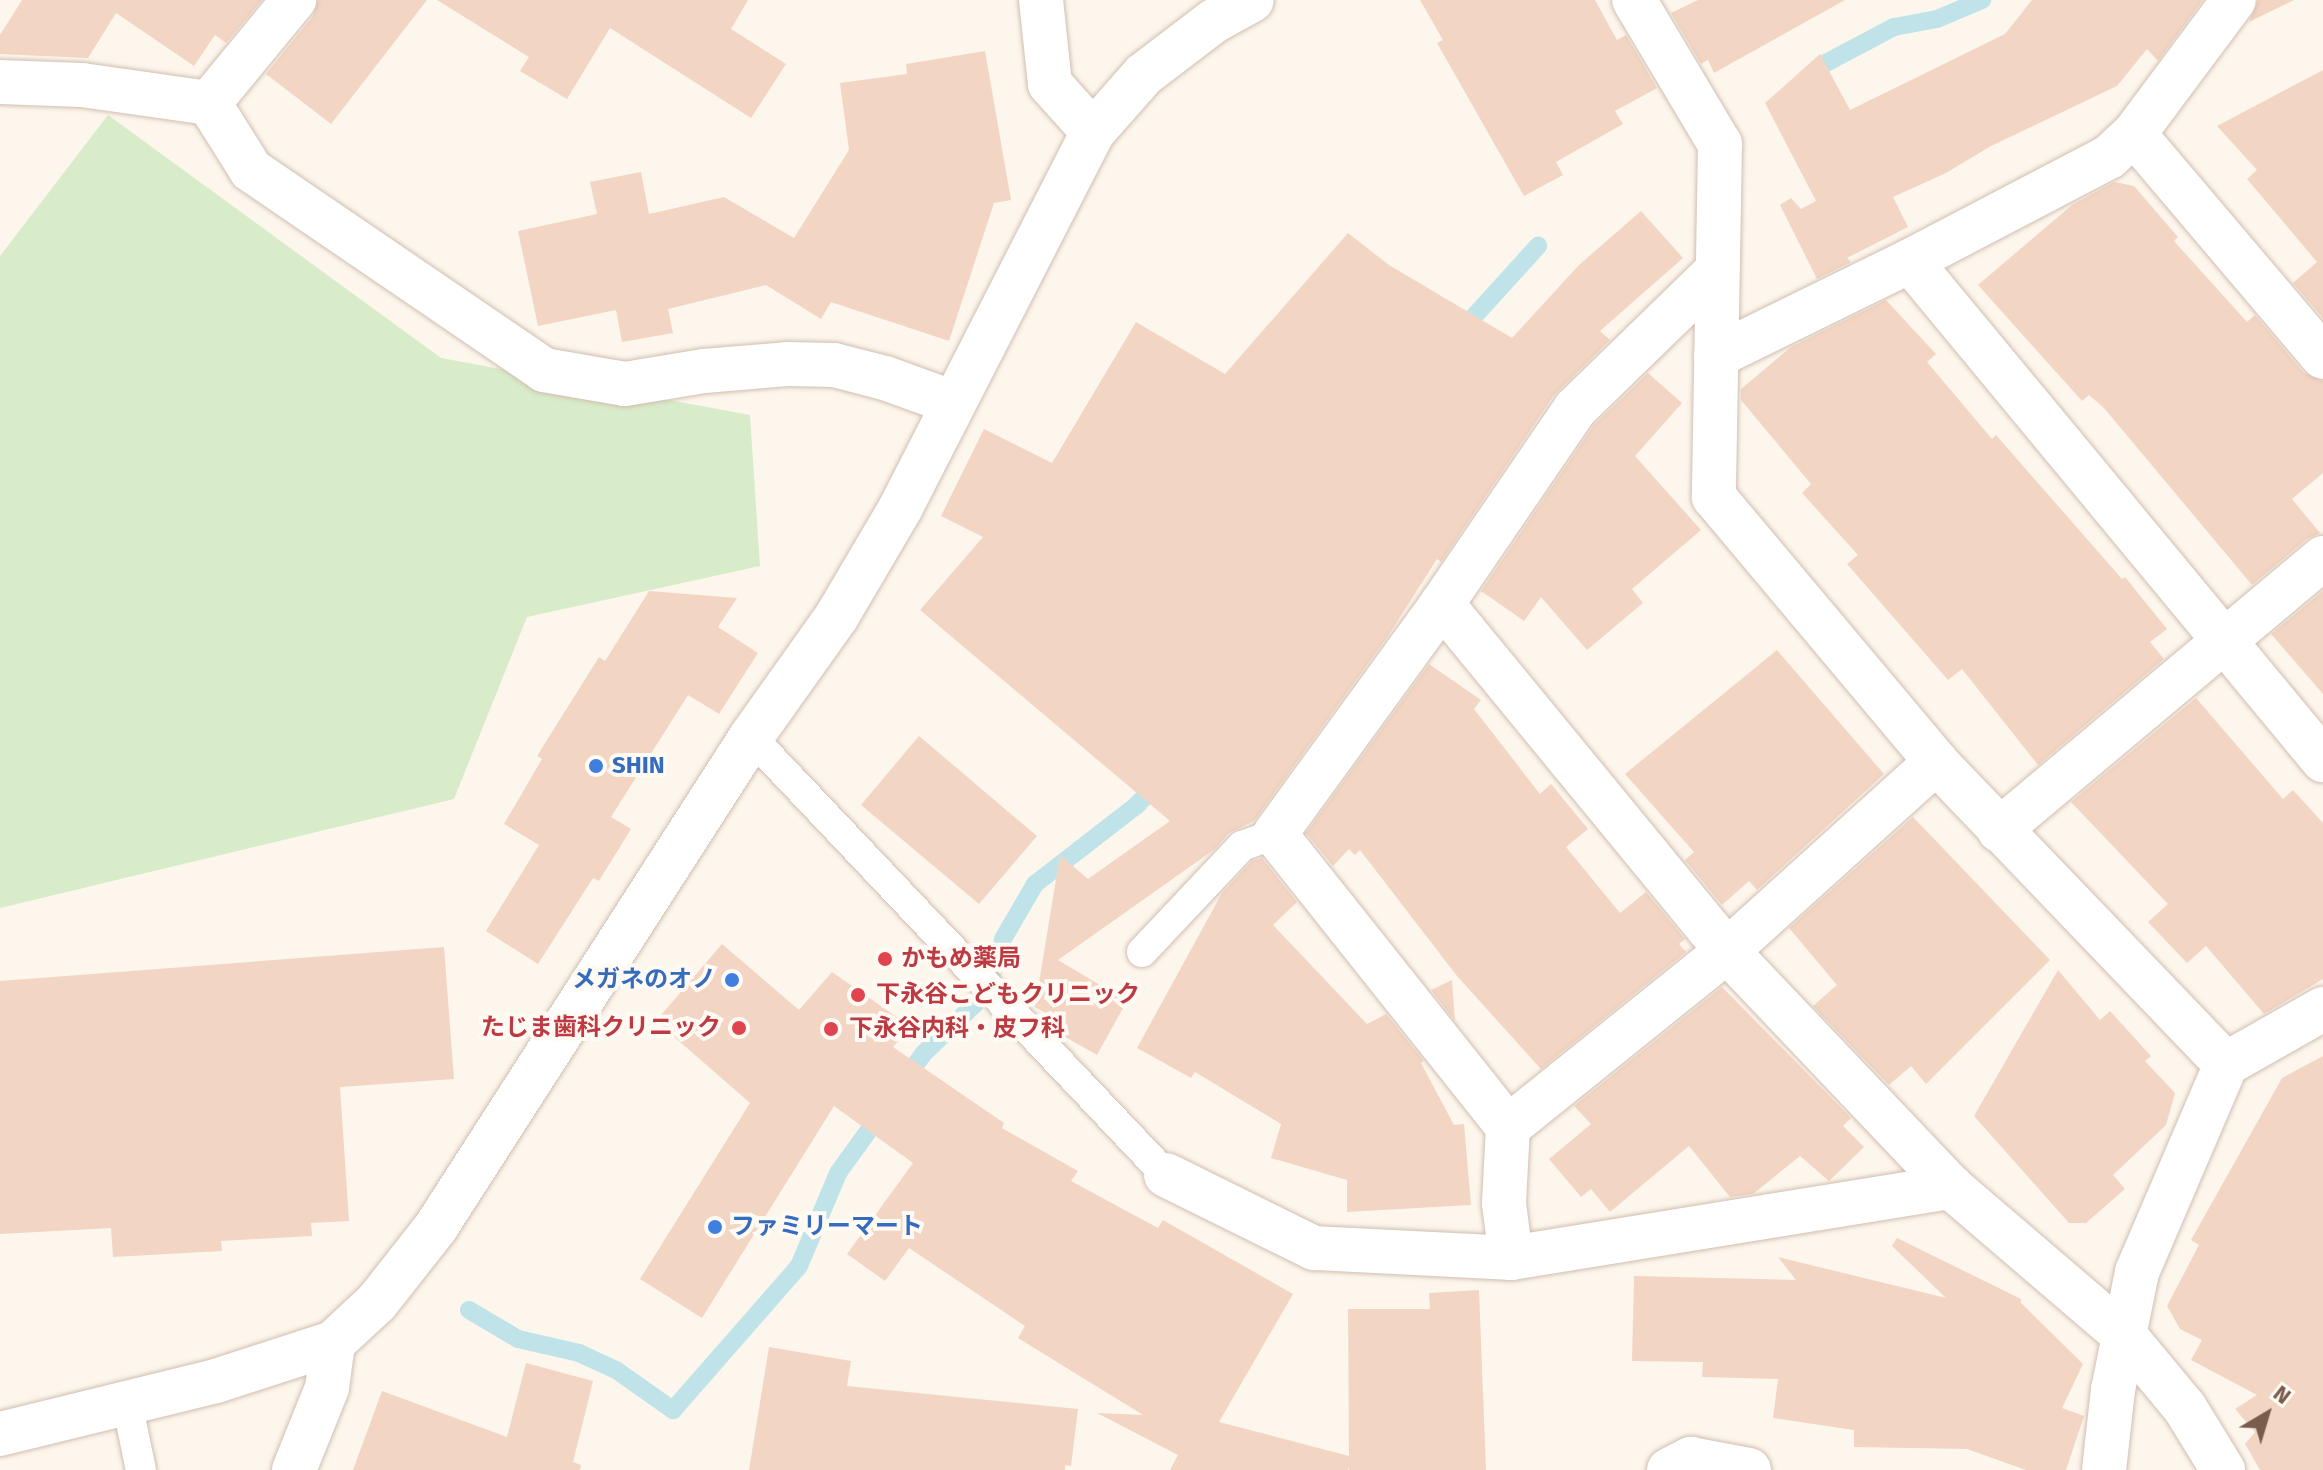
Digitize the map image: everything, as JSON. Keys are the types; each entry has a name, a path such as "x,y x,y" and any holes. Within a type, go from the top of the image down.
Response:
{"street":[{"path":"209,103 294,0"},
{"path":"1041,0 1050,84 1093,132"},
{"path":"0,1434 216,1381 333,1343 377,1302 436,1227 751,737 837,616 900,509 1093,132 1143,75 1214,21 1252,0"},
{"path":"1634,0 1720,144 1714,497 1936,762 2226,1064"},
{"path":"1716,356 1910,261 2109,157 2134,134 2234,0"},
{"path":"0,82 82,85 209,103 251,170 544,370 625,384 773,365 834,365 885,378 954,403"},
{"path":"2134,134 2323,357"},
{"path":"1910,261 2323,760"},
{"path":"1511,1258 1504,1203 1508,1127 1275,834 1442,604 1575,409 1717,271"},
{"path":"1999,830 2323,558"},
{"path":"1442,604 1727,951 1951,1187 2126,1337 2185,1408 2223,1470"},
{"path":"1508,1127 1727,951 1936,762"},
{"path":"2104,1470 2113,1390 2137,1272 2226,1064 2323,1009"},
{"path":"1166,1175 1314,1248 1511,1258 1951,1187"},
{"path":"294,1470 327,1388 333,1343"},
{"path":"1669,1470 1691,1459 1749,1470"}],"lane":[{"path":"751,737 1166,1175"},
{"path":"1142,952 1242,846 1275,834"},
{"path":"127,1403 141,1470"}],"green space":[{"path":"108,115 441,358 750,415 760,566 527,617 454,799 0,908 0,256"}],"building":[{"path":"22,0 262,0 226,43 215,35 194,66 116,13 88,58 0,54 0,35"},
{"path":"318,0 427,0 331,124 266,74 313,16"},
{"path":"437,0 748,0 731,29 786,64 751,118 610,28 567,99 520,71 529,57"},
{"path":"1420,0 1595,0 1617,40 1626,35 1657,88 1615,111 1623,124 1556,162 1563,175 1524,196 1437,43 1443,40"},
{"path":"1698,0 1845,0 1714,73 1708,60 1701,64 1671,13"},
{"path":"2032,0 2203,0 2158,61 2147,49 2117,86 1893,197 1908,227 1847,258 1851,262 1817,279 1780,205 1791,198 1801,209 1816,201 1765,103 1820,54 1850,110 2005,34"},
{"path":"2258,0 2294,0 2249,22"},
{"path":"985,51 1011,200 994,203 949,341 831,302 821,319 766,285 668,309 673,333 622,342 616,310 538,326 518,231 597,214 590,182 641,172 649,214 724,197 794,238 849,150 840,83 907,74 906,64"},
{"path":"2323,70 2323,318 2293,283 2317,262 2247,179 2257,170 2217,126"},
{"path":"2114,182 2134,186 2178,237 2174,241 2247,322 2255,315 2304,373 2323,381 2323,473 2292,499 2320,533 2307,539 2252,585 2104,408 2089,395 2082,401 1978,285 2072,205"},
{"path":"1641,211 1683,258 1600,331 1610,340 1554,395 1441,562 1437,559 1388,636 1254,821 1229,833 1215,849 1058,960 1127,1001 1097,1055 1053,1030 1058,1020 1035,1007 1060,855 1088,879 1170,821 920,610 983,537 941,516 984,429 1052,463 1136,322 1225,374 1348,233 1389,265 1512,338 1579,265"},
{"path":"1886,300 1936,354 1927,362 1992,439 1996,435 2122,579 2125,577 2167,629 2150,642 2164,659 2038,765 1962,669 1948,680 1847,564 1858,555 1802,493 1811,484 1741,400 1741,389 1791,347"},
{"path":"1648,373 1682,403 1635,456 1701,530 1632,589 1643,603 1587,650 1541,597 1524,621 1481,591 1594,425"},
{"path":"649,591 737,598 718,627 758,653 719,714 688,695 611,817 631,829 599,881 593,878 538,964 486,931 539,845 504,824 542,759 537,756 599,657 605,661"},
{"path":"2323,591 2323,694 2271,634"},
{"path":"1777,650 1884,774 1757,890 1749,881 1722,905 1685,860 1694,852 1625,774"},
{"path":"1429,664 1481,700 1474,709 1540,794 1551,784 1588,829 1566,847 1620,913 1646,892 1685,939 1679,944 1686,952 1541,1069 1457,976 1360,850 1355,855 1349,849 1333,866 1306,833"},
{"path":"2196,698 2283,799 2293,790 2323,823 2323,979 2264,1014 2206,946 2187,963 2148,922 2168,904 2071,802"},
{"path":"919,736 1037,836 979,904 861,805"},
{"path":"1913,817 2050,960 1926,1084 1911,1066 1889,1085 1813,1006 1837,985 1789,928"},
{"path":"1262,858 1297,902 1273,925 1367,1024 1386,1014 1424,1061 1421,1063 1454,1125 1464,1124 1471,1205 1347,1212 1347,1180 1271,1158 1281,1124 1195,1072 1191,1078 1137,1048 1222,893 1252,861"},
{"path":"722,944 799,1010 832,972 911,1027 893,1047 1004,1123 1002,1128 1078,1171 1071,1181 1158,1228 1163,1220 1293,1294 1219,1422 1349,1456 1348,1309 1430,1309 1429,1293 1479,1290 1486,1470 1349,1470 1349,1467 1348,1470 1170,1470 1178,1455 1097,1413 1143,1415 1018,1338 1025,1326 909,1248 885,1281 847,1254 913,1163 834,1106 702,1318 640,1279 750,1103 656,1021"},
{"path":"444,947 454,1079 340,1087 349,1221 311,1223 312,1236 221,1241 222,1251 113,1257 111,1228 0,1234 0,981"},
{"path":"2058,970 2100,1020 2110,1011 2151,1056 2145,1061 2175,1093 2166,1125 2113,1175 2125,1189 2086,1223 2069,1223 1974,1116"},
{"path":"1452,980 1455,1021 1431,990"},
{"path":"1722,987 1851,1118 1843,1126 1864,1147 1829,1181 1800,1156 1753,1194 1730,1197 1689,1146 1610,1212 1591,1189 1581,1197 1549,1159 1591,1124 1574,1106"},
{"path":"2323,1056 2323,1470 2260,1470 2245,1444 2255,1432 2235,1409 2257,1395 2191,1360 2202,1340 2180,1329 2167,1306 2199,1245 2191,1240 2282,1078"},
{"path":"1897,1238 2021,1299 2021,1303 2083,1364 2062,1408 2084,1416 2066,1470 2026,1470 1967,1449 1854,1447 1854,1430 1773,1418 1778,1379 1702,1377 1703,1362 1632,1361 1634,1276 1796,1280 1778,1257 1946,1298 1892,1246"},
{"path":"769,1347 851,1361 847,1386 1078,1409 1071,1466 1065,1465 1065,1470 749,1470"},
{"path":"526,1363 593,1381 573,1462 581,1465 580,1470 353,1470 382,1391 507,1437"}],"waterway":[{"path":"1824,64 1894,27 1937,19 1982,0"},
{"path":"1459,333 1538,246"},
{"path":"903,1081 923,1054 975,1004 991,977 1003,939 1035,884 1136,806 1159,781"},
{"path":"469,1310 518,1339 579,1353 616,1370 673,1410 799,1266 838,1173 882,1112"}],"place":[{"name":"SHIN","path":"596,766"},
{"name":"かもめ薬局","path":"885,959"},
{"name":"メガネのオノ","path":"732,980"},
{"name":"下永谷こどもクリニック","path":"858,995"},
{"name":"たじま歯科クリニック","path":"739,1028"},
{"name":"下永谷内科・皮フ科","path":"831,1029"},
{"name":"ファミリーマート","path":"715,1227"}]}
